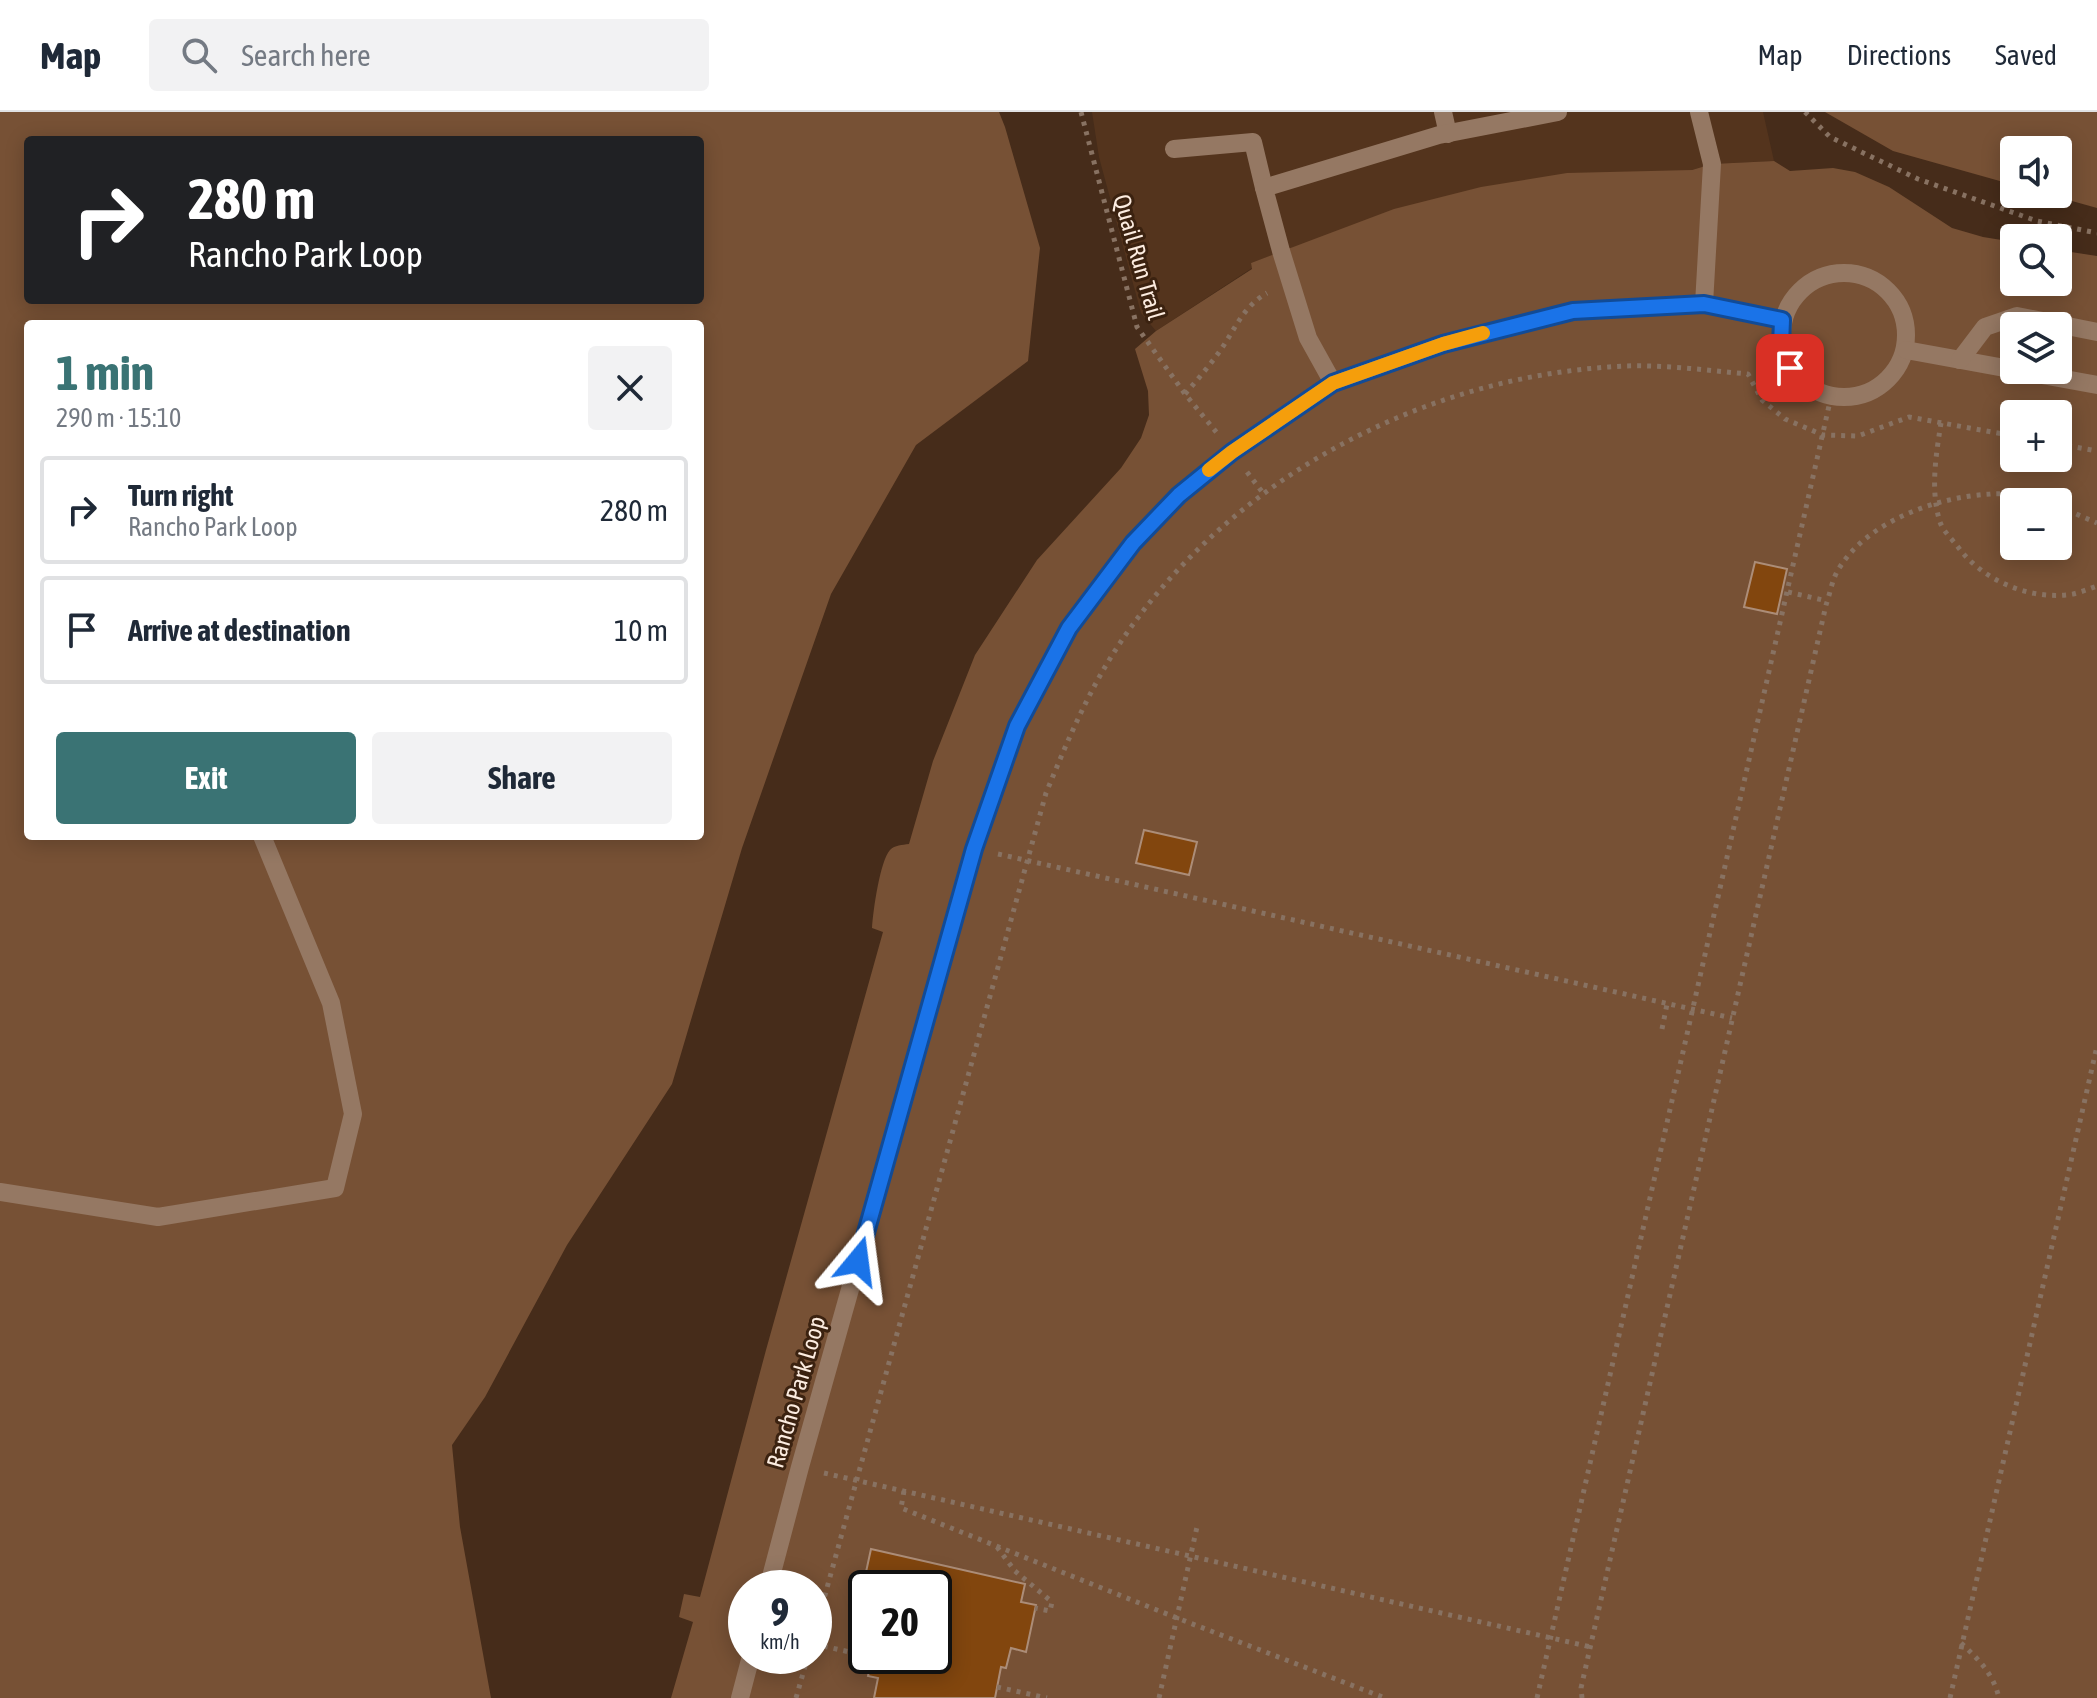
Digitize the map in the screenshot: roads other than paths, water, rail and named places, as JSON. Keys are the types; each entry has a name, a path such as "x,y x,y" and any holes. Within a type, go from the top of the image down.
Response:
{"lane":[{"path":"1443,112 1448,134"},
{"path":"1264,188 1448,134 1558,112"},
{"path":"1699,112 1712,164 1704,304"},
{"path":"1174,149 1253,142 1308,338 1333,383"},
{"path":"1859,273 1888,289 1905,317 1906,350 1896,372 1878,389 1855,397 1831,397 1808,387 1790,368 1781,345 1782,320 1798,291 1826,274 1859,273"},
{"name":"Rancho Park Loop","path":"773,1570 974,849 1017,726 1069,628 1133,543 1179,495 1232,452 1333,383 1443,344 1573,311 1704,304 1782,320"},
{"path":"1960,360 1985,327 2017,316 2097,332"},
{"path":"1906,350 2097,385"},
{"path":"0,1192 158,1217 335,1188 353,1114 331,1003 264,840"},
{"path":"740,1698 746,1674"}]}
